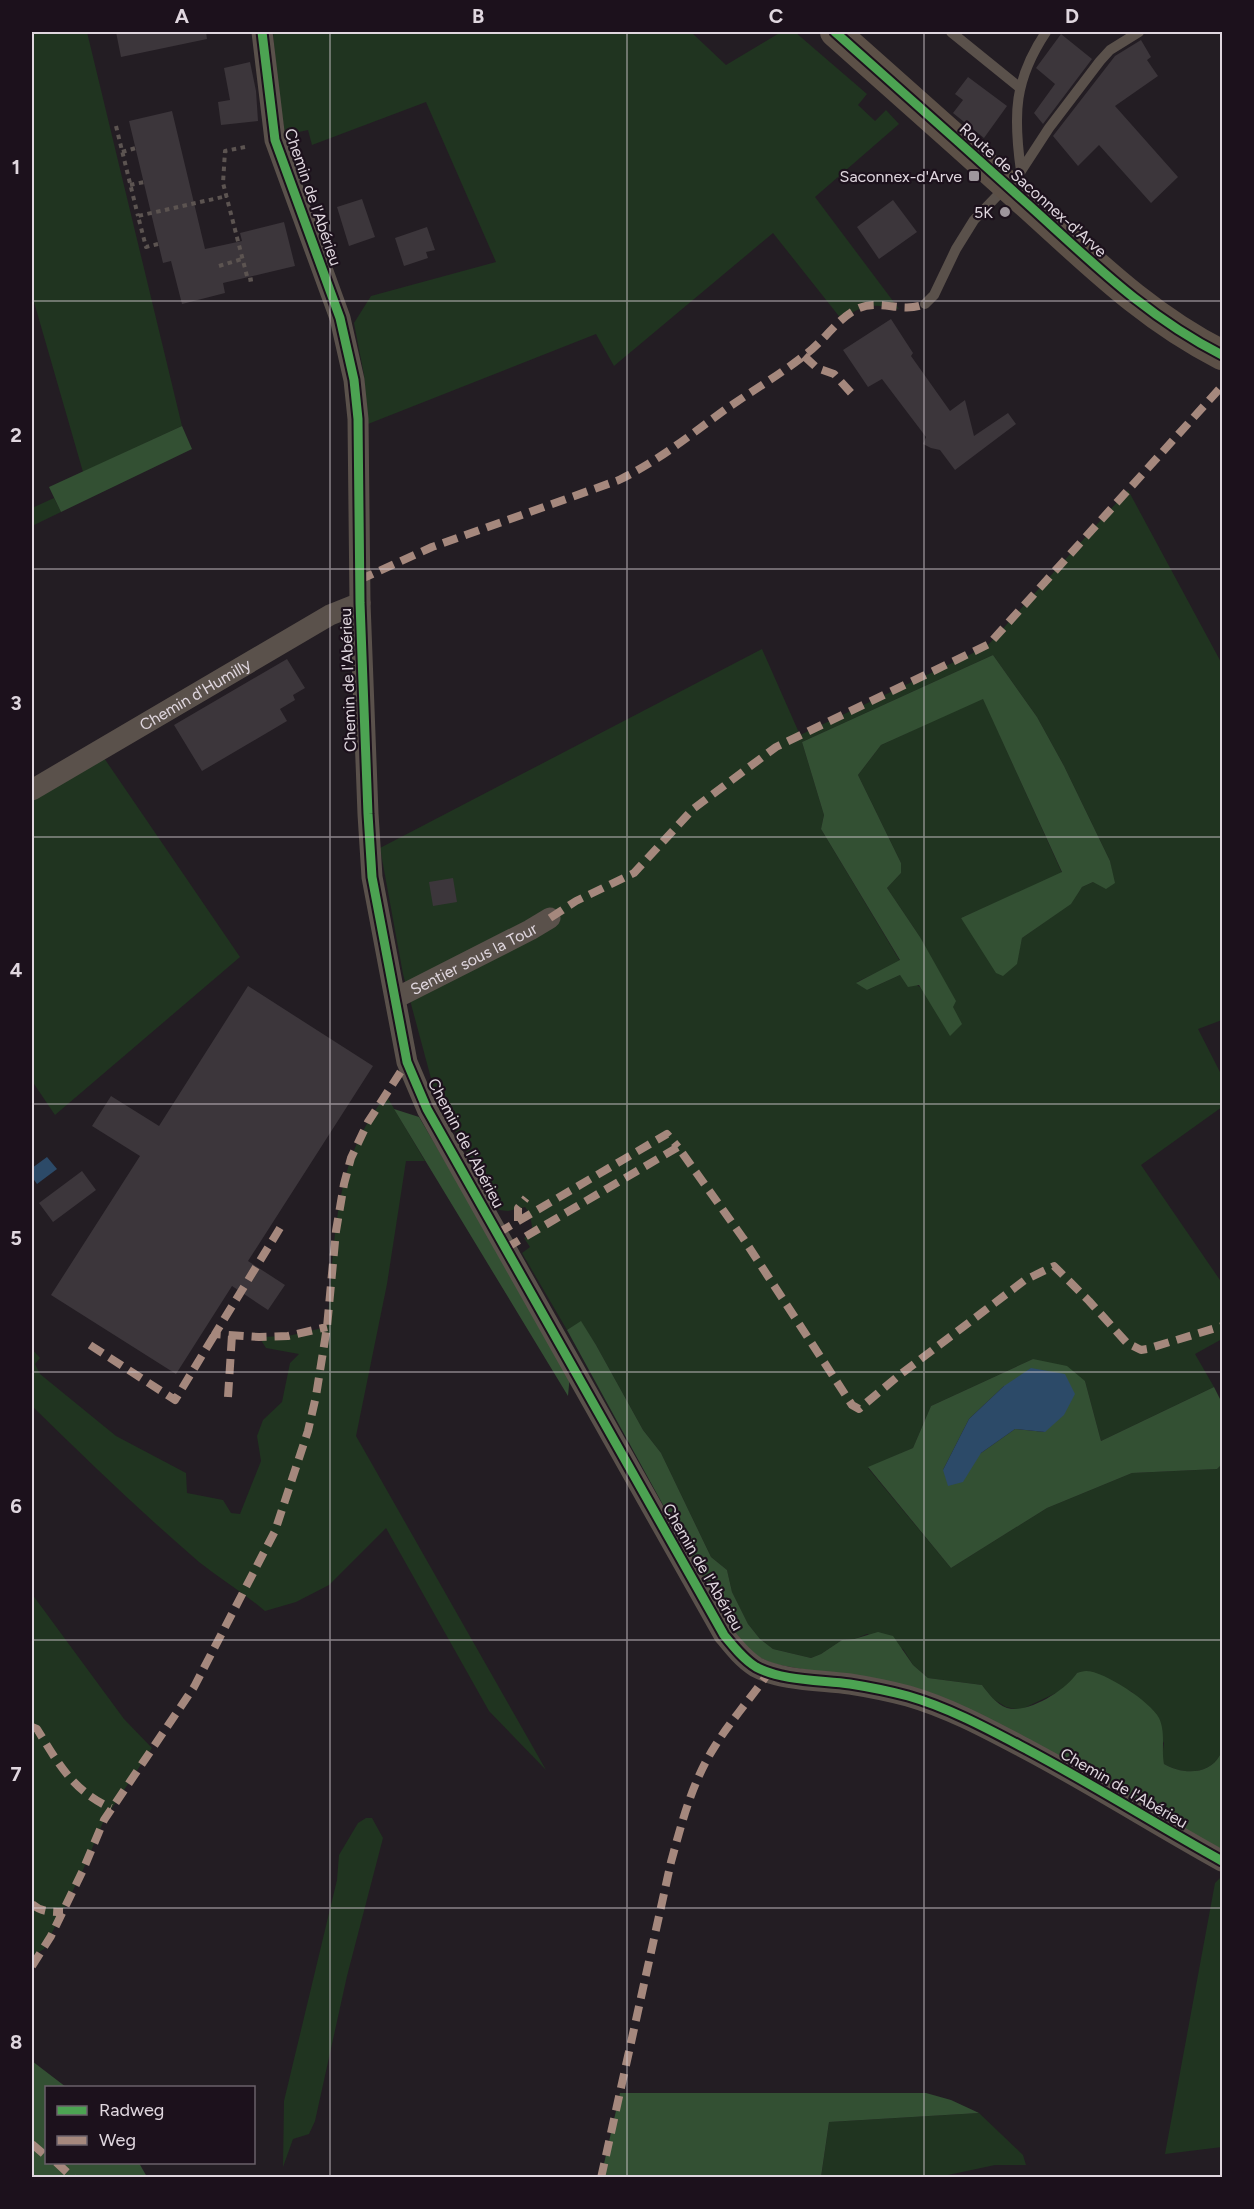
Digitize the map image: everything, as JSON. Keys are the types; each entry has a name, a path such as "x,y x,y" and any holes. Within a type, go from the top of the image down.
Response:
{"street":[{"name":"Chemin de l'Abérieu","path":"262,32 275,140 340,318 354,380 358,419 360,603 372,877 407,1062 427,1109 718,1624 735,1649 756,1666 769,1672 811,1681 850,1684 908,1696 934,1705 992,1731 1067,1771 1222,1861"},
{"name":"Route de Saconnex-d'Arve","path":"835,32 1013,178 1120,288 1190,337 1222,355"},
{"name":"Chemin d'Humilly","path":"32,790 330,615 360,603"},
{"name":"Sentier sous la Tour","path":"396,998 550,918"}],"lane":[{"path":"951,32 1019,87"},
{"path":"1013,178 1019,87 1024,69 1046,32"},
{"path":"925,304 934,295 956,249 974,220 1013,178 1100,61 1110,51 1138,32"}],"path":[{"path":"116,126 146,247 158,244"},
{"path":"244,147 225,151 223,183 248,280 254,279"},
{"path":"122,152 136,148"},
{"path":"130,185 144,182"},
{"path":"138,216 227,196"},
{"path":"219,266 242,259"}],"green space":[{"path":"32,32 87,32 182,426 83,472 32,295"},
{"path":"273,32 691,32 726,65 781,32 795,32 867,94 858,105 875,121 886,110 899,124 815,197 899,309 869,306 856,310 842,320 773,233 614,366 596,334 368,424 364,375 354,323 371,296 496,262 426,102 312,145 308,130 285,135 277,84"},
{"path":"182,426 192,449 61,512 49,487"},
{"path":"1128,490 1222,664 1222,1020 1198,1029 1222,1076 1222,1107 1141,1165 1222,1283 1222,1339 1195,1354 1214,1387 1101,1441 1085,1381 1033,1359 931,1406 913,1448 868,1468 951,1568 1047,1508 1132,1473 1217,1469 1222,1464 1222,1743 1220,1755 1215,1762 1202,1770 1178,1770 1164,1764 1162,1757 1164,1743 1132,1692 1088,1671 1077,1673 1070,1684 1020,1710 1006,1707 993,1699 982,1685 928,1678 913,1665 903,1649 867,1634 854,1639 842,1640 811,1658 773,1649 760,1639 748,1624 732,1592 727,1570 711,1557 661,1453 643,1430 596,1345 581,1322 567,1330 522,1253 530,1247 524,1238 533,1233 530,1214 525,1207 508,1211 499,1210 436,1097 403,974 380,848 762,649 800,735 989,644","holes":["993,655 1037,717 1064,766 1110,861 1114,883 1093,882 1082,887 1070,904 1022,938 1016,965 961,918 1062,873 983,698 881,745 858,775 901,863 901,873 887,888 920,937 953,1007 900,975 867,990 857,982 900,961 821,829 824,815 802,742"]},
{"path":"54,498 61,512 32,526 32,508"},
{"path":"993,655 1037,717 1064,766 1110,861 1115,883 1106,889 1093,882 1082,887 1071,904 1022,938 1017,964 1003,976 996,973 961,918 1062,872 983,699 881,745 858,775 901,863 901,873 887,888 920,937 956,1001 953,1007 962,1024 950,1036 919,985 908,987 900,975 867,990 856,983 900,960 821,829 824,815 802,742"},
{"path":"102,755 240,957 55,1115 32,1081 32,797"},
{"path":"386,1095 425,1161 406,1161 387,1284 356,1436 546,1770 489,1711 386,1528 329,1585 296,1602 265,1611 177,1543 32,1406 32,1349 40,1358 35,1364 40,1374 116,1436 186,1473 187,1493 223,1500 231,1513 240,1514 261,1461 257,1436 263,1420 282,1402 290,1363 299,1354 266,1348 259,1337 288,1336 327,1327 337,1222 347,1170 356,1145 374,1111"},
{"path":"394,1109 419,1117 570,1374 568,1396"},
{"path":"581,1321 643,1430 661,1453 711,1557 727,1570 732,1592 748,1624 760,1639 773,1649 811,1658 842,1640 878,1632 893,1636 913,1665 928,1678 982,1685 1003,1706 1016,1709 1046,1699 1072,1680 1077,1673 1086,1671 1104,1676 1137,1696 1159,1718 1164,1764 1178,1770 1202,1770 1215,1762 1220,1755 1222,1741 1222,1853 908,1688 774,1664 754,1655 729,1625 567,1330"},
{"path":"1033,1359 1067,1366 1085,1381 1101,1441 1214,1387 1222,1403 1222,1464 1217,1469 1132,1473 1047,1508 951,1568 868,1467 913,1448 931,1406","holes":["1004,1386 1045,1432 1015,1429 981,1453 943,1470 969,1419"]},
{"path":"32,1594 124,1719 152,1748 104,1820 83,1870 44,1949 32,1956 32,1753 34,1751 32,1747"},
{"path":"366,1818 372,1818 383,1838 347,1976 315,2121 309,2134 293,2139 283,2167 284,2101 337,1880 339,1855 358,1823"},
{"path":"1222,1876 1222,2147 1165,2154 1215,1883"},
{"path":"32,2061 65,2086 45,2086 45,2164 140,2164 147,2177 32,2177"},
{"path":"620,2093 926,2093 951,2100 979,2113 829,2122 821,2177 601,2177"},
{"path":"979,2113 1023,2155 1026,2165 995,2165 947,2177 821,2178 829,2122"}],"water":[{"path":"47,1157 57,1169 37,1184 32,1177 32,1168"},
{"path":"1031,1368 1065,1374 1075,1394 1064,1415 1045,1432 1015,1429 981,1453 963,1482 948,1486 943,1470 969,1419 1004,1386"}],"building":[{"path":"116,32 206,32 207,39 121,57"},
{"path":"1061,34 1092,59 1043,124 1034,113 1055,84 1036,68"},
{"path":"1141,40 1151,57 1147,60 1158,76 1115,106 1178,177 1151,203 1099,145 1078,166 1053,136 1115,56"},
{"path":"250,62 256,91 258,121 221,125 218,102 230,100 224,68"},
{"path":"968,77 1007,106 984,138 953,113 963,100 955,94"},
{"path":"172,111 205,249 242,241 240,233 284,222 295,266 223,283 225,293 182,304 171,261 163,263 129,121"},
{"path":"362,199 375,237 349,246 337,207"},
{"path":"893,200 917,232 879,259 857,227"},
{"path":"427,227 435,250 426,252 428,258 404,266 395,238"},
{"path":"891,319 913,353 911,356 950,411 965,400 974,436 1008,413 1016,424 955,470 940,450 923,444 926,437 882,379 868,387 843,350"},
{"path":"287,659 305,688 293,695 295,700 280,709 287,721 202,771 174,725"},
{"path":"453,878 457,902 433,906 429,882"},
{"path":"248,986 373,1066 248,1261 285,1285 268,1310 232,1286 176,1374 51,1295 140,1156 92,1126 111,1096 159,1126"},
{"path":"82,1171 96,1190 53,1222 39,1203"}],"marked path":[{"path":"359,580 432,547 619,480 634,472 674,447 813,349 843,318 857,309 874,305 916,307 925,304"},
{"path":"804,356 817,368 834,374 852,394"},
{"path":"550,918 576,901 634,873 693,809 776,747 989,644 1222,386"},
{"path":"32,1966 51,1936 104,1820 194,1687 275,1531 308,1431 316,1396 327,1327 336,1231 351,1158 368,1122 407,1062"},
{"path":"498,1233 667,1134 678,1147"},
{"path":"506,1248 678,1147 743,1238 852,1405 859,1409 897,1377 1025,1280 1054,1266 1127,1343 1141,1350 1222,1326"},
{"path":"518,1221 518,1208 526,1198"},
{"path":"280,1228 215,1334 288,1336 327,1327"},
{"path":"90,1345 175,1400 215,1334"},
{"path":"228,1397 232,1335"},
{"path":"601,2178 671,1862 688,1802 715,1746 769,1672"},
{"path":"32,1727 37,1729 76,1784 111,1808"},
{"path":"32,1904 50,1912 63,1912"},
{"path":"32,2144 45,2155"},
{"path":"58,2164 73,2178"}],"cycle path":[{"path":"262,32 275,140 340,318 354,380 358,419 360,603 372,877 407,1062 427,1109 724,1635 743,1656 766,1672 886,1691 924,1701 954,1713 1053,1763 1222,1861"},
{"path":"835,32 1117,284 1167,322 1222,355"}],"place":[{"name":"Saconnex-d'Arve","path":"974,176"},
{"name":"5K","path":"1005,212"}]}
